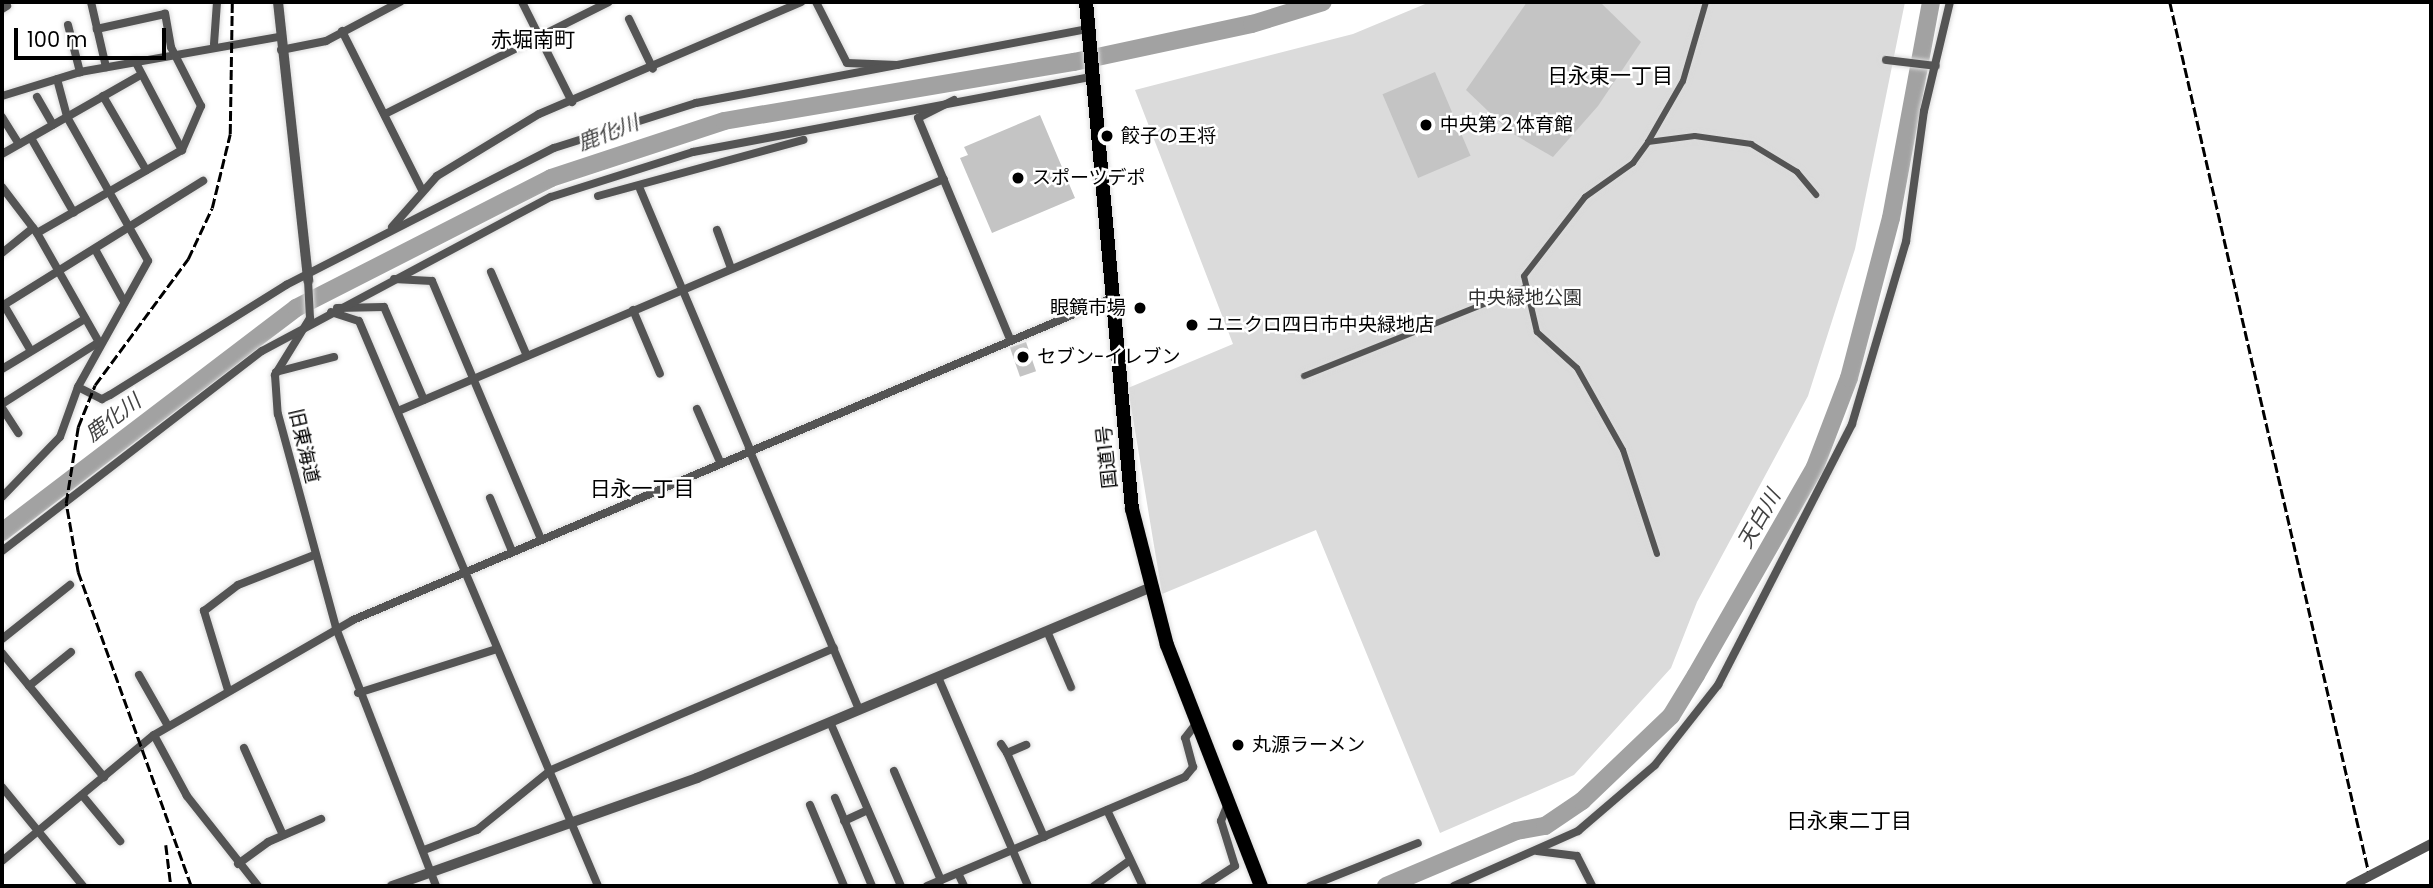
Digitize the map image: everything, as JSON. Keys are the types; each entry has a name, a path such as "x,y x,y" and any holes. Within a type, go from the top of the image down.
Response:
{"highway":[{"name":"国道1号","path":"1086,2 1126,467 1148,588 1196,724 1261,886"}],"street":[{"path":"91,2 107,67"},
{"path":"214,44 217,2"},
{"path":"276,372 308,322 308,277 279,37 278,2"},
{"path":"281,50 342,31 400,2"},
{"path":"522,2 572,102"},
{"path":"385,114 609,2"},
{"path":"390,230 422,190 520,125 801,2"},
{"path":"816,2 847,63 897,65"},
{"path":"1657,554 1623,450 1577,368 1537,332 1524,276 1585,197 1633,163 1648,142 1683,81 1706,2"},
{"path":"1454,886 1578,831 1686,731 1839,457 1906,242 1933,65 1950,2"},
{"path":"2,253 35,231 74,212 182,150 201,106 175,53 165,14 97,29"},
{"path":"629,19 653,69"},
{"path":"68,25 80,72"},
{"path":"78,387 102,399 390,230 506,169 612,126 897,65 1088,29"},
{"path":"342,31 422,190"},
{"path":"2,96 80,72 214,44 279,37"},
{"path":"1890,60 1933,65"},
{"path":"135,61 139,76 182,150"},
{"path":"2,551 262,351 308,322 551,197 652,163 955,99 1094,74"},
{"path":"2,154 139,76"},
{"path":"2,497 61,437 78,387 99,342 148,261 67,117 57,79"},
{"path":"103,96 146,170"},
{"path":"37,97 53,125"},
{"path":"955,99 918,118 1010,339"},
{"path":"2,117 19,144"},
{"path":"1648,142 1695,136 1751,144 1797,172 1816,195"},
{"path":"31,138 74,212"},
{"path":"598,197 640,189 803,140"},
{"path":"398,411 944,179"},
{"path":"31,351 3,306 130,230 203,181"},
{"path":"2,187 35,231 99,342"},
{"path":"640,189 859,710"},
{"path":"717,230 732,268"},
{"path":"96,251 124,300"},
{"path":"491,272 527,356"},
{"path":"389,279 432,281 541,539"},
{"path":"1304,376 1527,287"},
{"path":"2,861 154,735 336,628 750,449 1112,298"},
{"path":"334,310 384,307 424,400"},
{"path":"334,310 359,321 598,886"},
{"path":"633,310 660,374"},
{"path":"2,369 85,319"},
{"path":"18,433 2,406 99,342"},
{"path":"276,372 334,357"},
{"name":"旧東海道","path":"276,372 278,414 314,555 336,628 358,693 424,850 436,886"},
{"path":"697,408 720,462"},
{"path":"490,498 512,551"},
{"path":"228,690 204,611 246,582 314,555"},
{"path":"2,639 70,585"},
{"path":"391,886 572,825 830,722 1148,588"},
{"path":"1047,631 1071,687"},
{"path":"424,850 477,830 549,771 834,648"},
{"path":"358,693 497,649"},
{"path":"29,686 71,652"},
{"path":"2,653 104,777"},
{"path":"139,675 169,726"},
{"path":"938,677 1028,886"},
{"path":"830,722 901,886"},
{"path":"927,886 1191,773 1185,738 1196,724"},
{"path":"154,735 187,796 258,886"},
{"path":"1001,744 1044,837"},
{"path":"1007,753 1026,745"},
{"path":"244,748 283,835"},
{"path":"894,771 941,880"},
{"path":"2,787 83,886"},
{"path":"82,795 120,841"},
{"path":"835,798 872,886"},
{"path":"1204,886 1235,866 1221,821 1228,804"},
{"path":"810,805 844,886"},
{"path":"844,821 868,810"},
{"path":"1107,810 1143,886"},
{"path":"238,864 283,835 321,820"},
{"path":"1310,886 1418,843"},
{"path":"2350,886 2431,845"},
{"path":"1534,851 1577,856 1592,886"},
{"path":"1094,886 1129,861"},
{"path":"953,886 963,884 958,873"}],"green space":[{"name":"中央緑地公園","path":"1430,2 1905,2 1855,249 1808,396 1697,602 1671,668 1574,775 1440,833 1316,530 1162,594 1128,388 1233,344 1135,90 1353,34"}],"building":[{"path":"1527,2 1600,2 1641,42 1598,106 1553,157 1510,132 1466,90"},
{"name":"中央第２体育館","path":"1435,72 1471,156 1418,178 1383,94"},
{"name":"スポーツデポ","path":"1040,115 1075,198 992,233 960,158 968,155 964,147"},
{"name":"セブン-イレブン","path":"1026,342 1036,371 1020,377 1010,348"}],"waterway":[{"name":"鹿化川","path":"2,532 296,308 551,178 724,121 1074,62 1252,24 1323,2"},
{"name":"天白川","path":"1386,886 1516,831 1545,826 1582,801 1671,716 1815,467 1849,378 1891,218 1931,2"}],"railway":[{"path":"191,886 78,572 66,503 78,427 95,385 188,259 212,208 230,134 232,2"},
{"path":"2170,2 2372,886"},
{"path":"166,845 171,886"}],"place":[{"name":"中央第２体育館","path":"1426,125"},
{"name":"餃子の王将","path":"1107,136"},
{"name":"スポーツデポ","path":"1018,178"},
{"name":"眼鏡市場","path":"1140,308"},
{"name":"ユニクロ四日市中央緑地店","path":"1192,325"},
{"name":"セブン-イレブン","path":"1023,357"},
{"name":"丸源ラーメン","path":"1238,745"}],"district":[{"name":"赤堀南町","path":"533,40"},
{"name":"日永東一丁目","path":"1610,76"},
{"name":"日永一丁目","path":"642,489"},
{"name":"日永東二丁目","path":"1849,821"}]}
